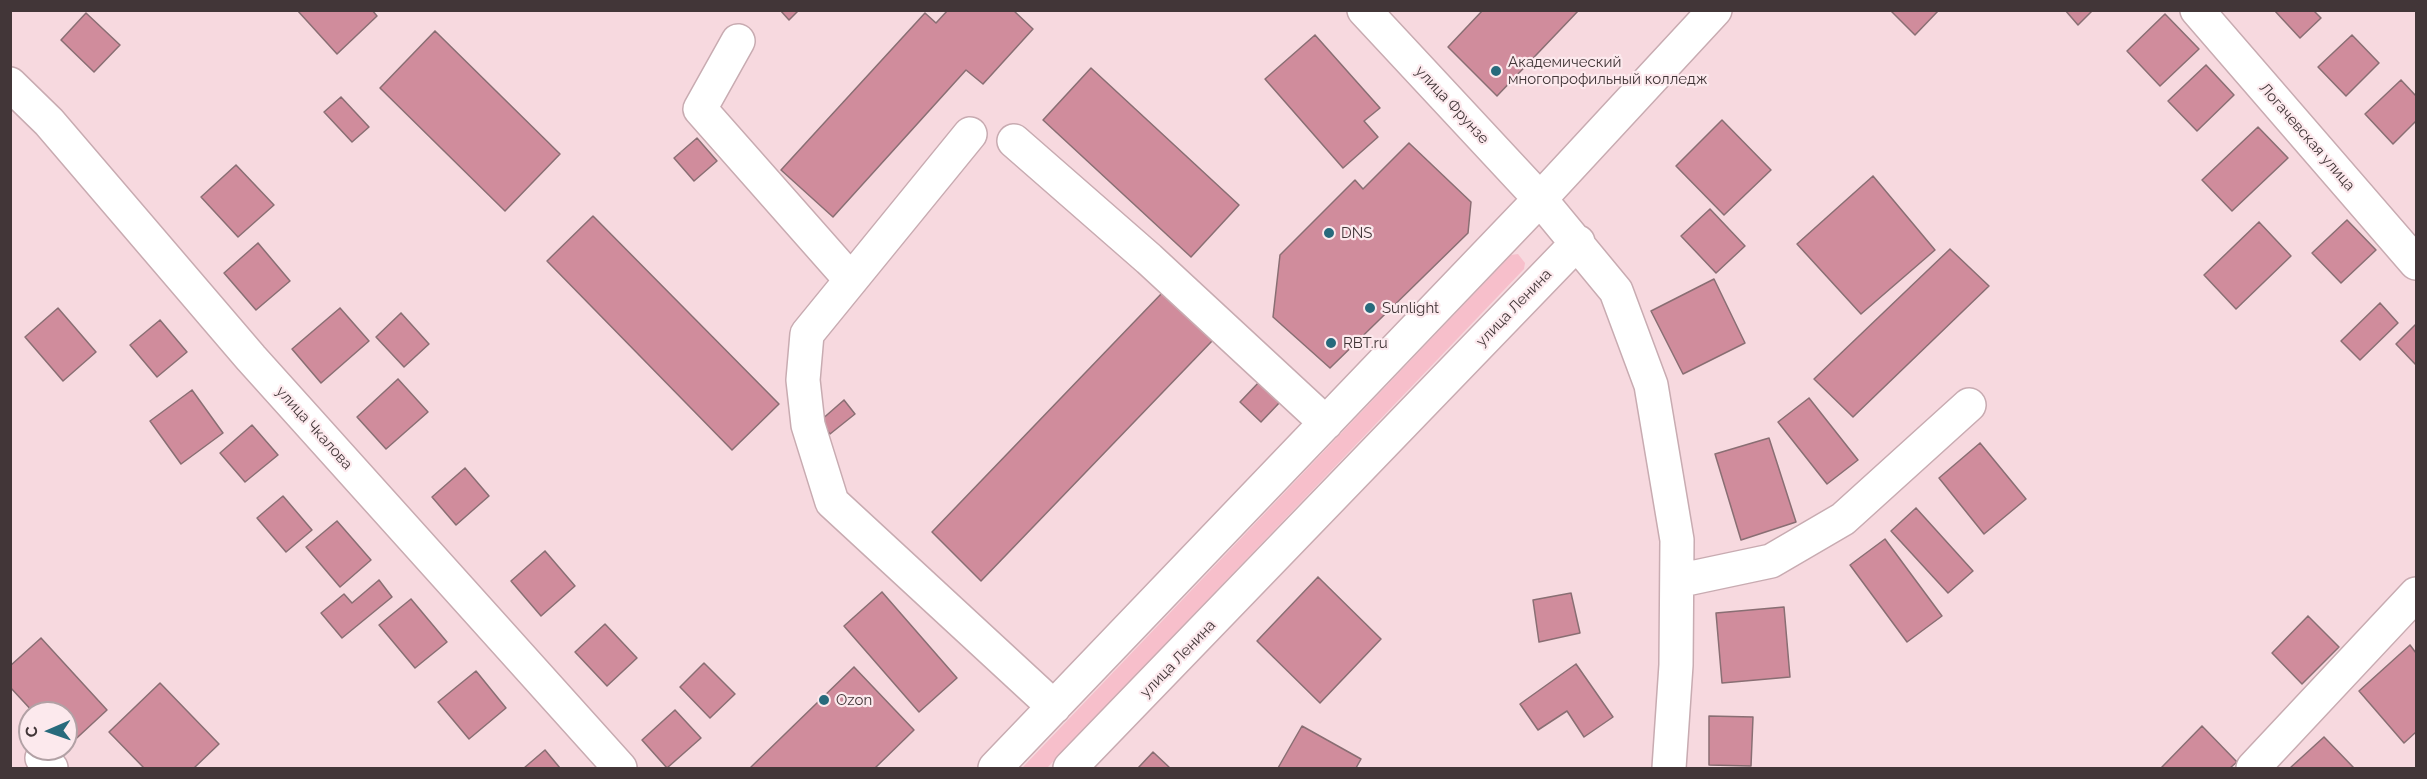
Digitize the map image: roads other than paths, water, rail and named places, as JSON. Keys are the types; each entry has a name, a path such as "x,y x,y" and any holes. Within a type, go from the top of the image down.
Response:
{"street":[{"name":"улица Фрунзе","path":"1364,10 1578,242"},
{"path":"995,768 1540,199 1715,10"},
{"name":"Логачевская улица","path":"2197,10 2416,264"},
{"path":"738,40 700,109 851,280"},
{"name":"улица Чкалова","path":"10,84 48,122 250,358 621,768"},
{"path":"970,134 807,334 803,380 808,425 832,502 1054,707"},
{"path":"1014,141 1149,259 1326,423"},
{"path":"1578,242 1616,291 1651,385 1677,540 1676,664 1669,768"},
{"name":"улица Ленина","path":"1070,768 1578,242"},
{"path":"1677,581 1771,561 1844,519 1969,405"},
{"path":"2253,768 2416,594"}],"place":[{"name":"Академический многопрофильный колледж","path":"1496,71"},
{"name":"DNS","path":"1329,233"},
{"name":"Sunlight","path":"1370,308"},
{"name":"RBT.ru","path":"1331,343"},
{"name":"Ozon","path":"824,700"}]}
